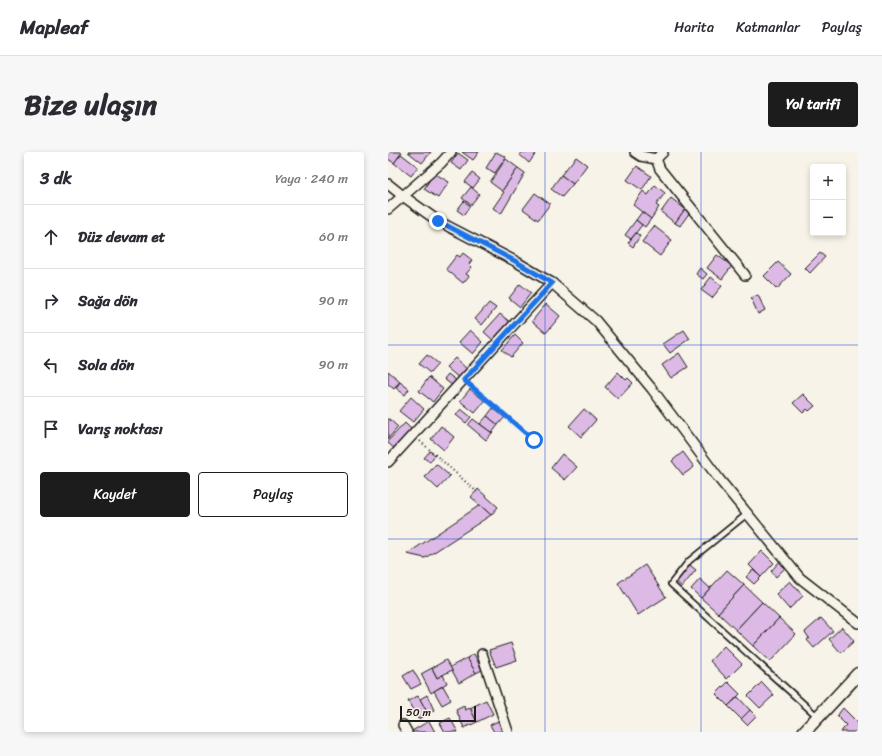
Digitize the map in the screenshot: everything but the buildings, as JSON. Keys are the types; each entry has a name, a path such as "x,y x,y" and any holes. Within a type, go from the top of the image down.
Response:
{"main road":[{"path":"804,732 858,674"}],"street":[{"path":"388,209 441,163 451,152"},
{"path":"635,152 641,156 656,159"},
{"path":"656,159 663,152"},
{"path":"656,159 660,169 745,275"},
{"path":"388,184 438,221 515,261 552,283 596,321 652,389 718,479 800,578 858,623"},
{"path":"388,462 552,283"},
{"path":"482,654 508,732"}],"lane":[{"path":"747,514 689,561 671,584 818,717"}],"path":[{"path":"464,380 534,440"},
{"path":"413,435 477,492"}],"route":[{"path":"438,221 515,261 552,283 464,380 534,440"}]}
